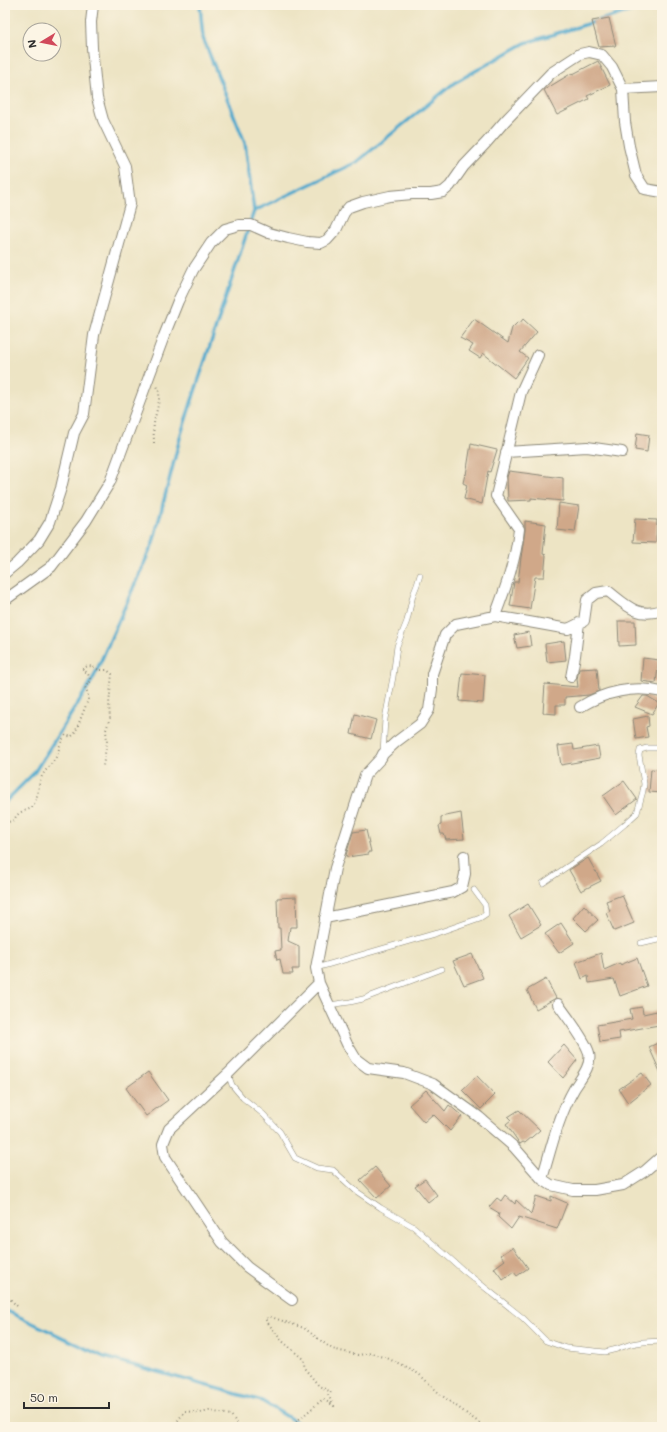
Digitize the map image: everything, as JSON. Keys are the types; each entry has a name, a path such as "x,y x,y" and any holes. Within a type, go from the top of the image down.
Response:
{"street":[{"path":"5,573 18,564 39,540 50,522 61,488 74,433 84,414 94,335 130,204 125,166 103,120 97,98 92,48 92,5"},
{"path":"5,600 51,567 86,521 110,482 178,301 193,270 211,243 226,229 239,225 250,224 270,233 288,238 321,243 327,240 336,230 344,213 349,207 363,202 390,196 443,192 450,186 464,166 505,120 552,73 580,54 589,52 602,55 612,67 623,89 625,122 636,175 645,189 662,192"},
{"path":"623,89 662,87"},
{"path":"495,616 506,588 517,552 519,529 496,496 521,392 538,354"},
{"path":"506,452 587,447 622,452"},
{"path":"662,610 655,613 636,612 608,591 596,593 587,600 584,621 568,629 495,616 456,624 446,635 432,674 430,710 420,724 383,754 365,775 335,868 316,968 319,983 356,1060 368,1068 404,1073 433,1084 479,1117 514,1147 542,1179 551,1185 573,1190 595,1190 623,1185 662,1156"},
{"path":"571,678 579,623"},
{"path":"580,707 599,697 615,692 648,690 662,692"},
{"path":"325,918 453,892 462,887 465,874 464,856"},
{"path":"292,1300 247,1267 222,1242 165,1157 163,1144 169,1129 228,1074 319,983"},
{"path":"542,1179 553,1141 567,1102 589,1061 589,1053 585,1045 558,1004"}],"lane":[{"path":"383,754 385,719 397,646 407,621 413,595 420,575"},
{"path":"543,883 601,844 637,813 644,784 639,755 640,750 647,748 662,748"},
{"path":"316,968 437,933 480,918 486,914 485,905 474,890"},
{"path":"641,943 662,938"},
{"path":"329,1005 363,999 442,969"},
{"path":"228,1074 232,1085 243,1098 263,1114 280,1132 295,1158 317,1168 333,1170 356,1190 381,1208 414,1227 463,1270 523,1318 546,1341 566,1348 605,1352 631,1344 662,1341"}],"path":[{"path":"150,375 158,389 159,400 154,426 154,443"},
{"path":"5,823 14,820 17,814 32,808 41,779 46,769 54,760 62,740 66,735 71,737 75,733 88,700 88,694 85,686 90,681 88,674 83,669 87,666 92,666 100,670 107,670 112,674 109,704 110,718 106,730 107,742 103,766"},
{"path":"5,1294 17,1306"},
{"path":"290,1427 323,1398 334,1406 328,1396 331,1392 319,1386 305,1369 303,1359 281,1340 265,1319 271,1316 304,1328 332,1349 358,1355 372,1353 419,1374 441,1395 484,1427"},
{"path":"173,1427 185,1411 200,1413 209,1411 231,1415 238,1425 250,1427"}],"building":[{"path":"609,18 616,46 599,47 592,21"},
{"path":"598,61 610,85 587,96 589,99 557,115 544,90 572,73 573,74"},
{"path":"474,319 508,343 512,328 523,319 537,332 520,352 528,358 514,378 483,353 480,358 469,351 473,345 460,338"},
{"path":"637,433 649,435 647,452 635,450"},
{"path":"471,444 497,450 490,472 488,471 482,504 464,499 467,485 463,483 465,474 466,475"},
{"path":"509,471 563,478 563,501 531,498 531,500 508,501 507,477"},
{"path":"559,503 579,506 575,532 557,530"},
{"path":"635,519 657,520 656,543 633,542"},
{"path":"525,521 546,524 543,554 546,555 544,577 535,577 530,609 510,606 514,582 518,582"},
{"path":"618,621 635,621 636,645 619,646"},
{"path":"529,632 531,646 517,648 514,635"},
{"path":"564,641 566,660 547,662 545,644"},
{"path":"643,658 659,660 656,683 641,681"},
{"path":"597,668 599,691 589,695 565,697 565,705 556,705 556,714 543,713 545,684 578,687 577,679 579,669"},
{"path":"462,673 485,675 483,703 459,701"},
{"path":"643,696 647,696 659,703 652,714 635,707"},
{"path":"355,714 376,720 371,739 351,734"},
{"path":"648,716 649,726 646,727 648,737 636,739 633,719"},
{"path":"573,744 574,750 598,746 600,758 561,765 558,746"},
{"path":"651,769 662,770 662,793 649,792"},
{"path":"624,781 637,799 616,815 603,796"},
{"path":"461,813 464,839 446,840 444,834 441,834 439,826 441,825 441,817"},
{"path":"366,830 371,852 368,852 369,854 347,857 346,855 353,832"},
{"path":"588,858 601,881 581,891 569,870"},
{"path":"622,895 634,923 614,931 606,913 610,911 606,901"},
{"path":"296,897 297,927 290,927 288,941 299,946 299,969 292,969 293,974 283,974 280,959 277,960 275,951 281,950 280,928 278,928 277,898"},
{"path":"528,904 541,925 521,937 509,916"},
{"path":"584,905 598,920 586,931 573,918"},
{"path":"561,923 574,943 559,953 545,934"},
{"path":"601,953 604,970 637,958 647,986 620,996 614,979 589,983 588,976 582,979 576,962"},
{"path":"472,954 483,978 464,985 453,961"},
{"path":"546,979 556,998 536,1009 527,990"},
{"path":"642,1007 643,1014 657,1011 659,1025 619,1032 620,1039 600,1042 597,1025 632,1019 630,1009"},
{"path":"662,1041 662,1076 649,1047"},
{"path":"564,1045 577,1060 563,1078 548,1062"},
{"path":"148,1072 168,1100 146,1116 126,1088"},
{"path":"642,1073 651,1085 628,1103 619,1089"},
{"path":"477,1076 495,1095 481,1109 462,1090"},
{"path":"426,1090 445,1111 449,1105 462,1116 450,1131 433,1114 424,1122 409,1105"},
{"path":"519,1110 540,1130 525,1143 523,1142 520,1144 506,1124 511,1120 508,1117"},
{"path":"375,1167 391,1186 377,1198 360,1180"},
{"path":"425,1179 437,1195 428,1202 415,1186"},
{"path":"505,1195 515,1204 516,1200 531,1214 536,1196 551,1201 551,1196 567,1203 557,1229 519,1217 511,1229 498,1217 499,1213 489,1207 497,1198 501,1201"},
{"path":"513,1247 528,1268 517,1276 514,1272 503,1280 494,1268 505,1260 501,1255"}],"waterway":[{"path":"5,802 34,773 93,679 153,543 181,434 254,211 245,143 203,38 200,5"},
{"path":"254,211 357,162 454,83 525,43 650,5"},
{"path":"5,1310 104,1357 262,1401 304,1427"}]}
